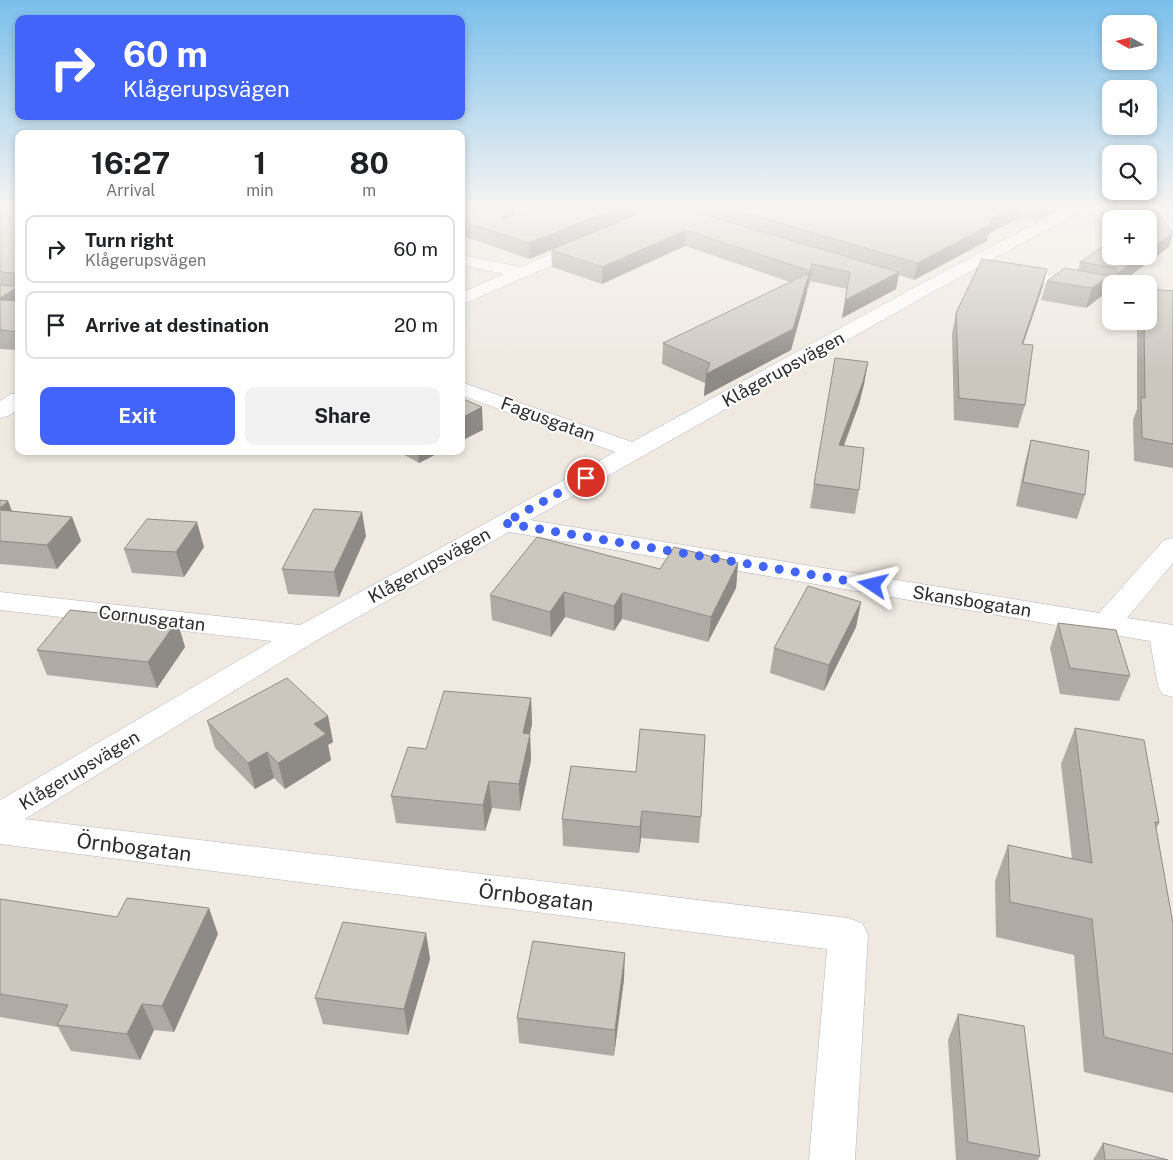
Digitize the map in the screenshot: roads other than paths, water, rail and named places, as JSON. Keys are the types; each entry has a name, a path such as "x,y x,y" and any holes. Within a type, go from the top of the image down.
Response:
{"street":[{"path":"476,263 520,272"},
{"path":"465,298 541,263"},
{"name":"Klågerupsvägen","path":"0,817 304,635 635,451 914,287 971,263"},
{"path":"990,263 1048,279 1102,288"},
{"name":"Fagusgatan","path":"465,389 635,451"},
{"path":"0,411 15,402"},
{"name":"Skansbogatan","path":"504,523 1168,634"},
{"path":"1106,624 1173,546"},
{"name":"Cornusgatan","path":"0,601 304,635"},
{"path":"1168,634 1173,686"},
{"name":"Örnbogatan","path":"0,830 848,935 832,1160"}]}
